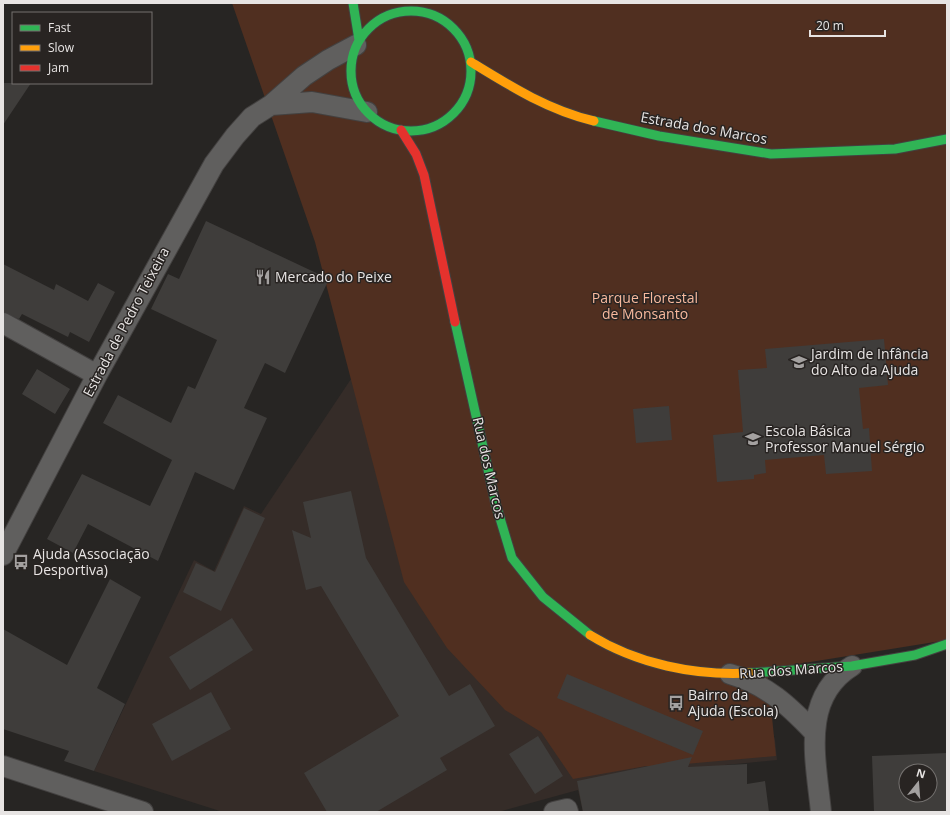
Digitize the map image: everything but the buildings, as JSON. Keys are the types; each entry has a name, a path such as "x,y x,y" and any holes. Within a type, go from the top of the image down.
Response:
{"street":[{"path":"353,3 357,43"},
{"path":"410,3 424,12 441,18 455,30 465,44 471,62 471,81 465,98 453,114 438,124 420,130 401,130 383,124 367,112 356,98 351,81 351,63 357,43 371,25 387,15 405,10 424,12"},
{"name":"Estrada de Pedro Teixeira","path":"3,555 97,375 214,164 235,136 252,117 271,106 304,76 357,43"},
{"name":"Estrada dos Marcos","path":"471,62 519,92 551,107 591,120 659,136 771,154 895,149 947,139"},
{"name":"Estrada de Pedro Teixeira","path":"271,106 312,102 367,112"},
{"name":"Rua dos Marcos","path":"401,130 416,154 424,175 444,275 496,505 512,558 543,597 584,631 606,644 654,664 681,669 730,674 852,666 915,655 947,644"},
{"path":"3,323 97,375"},
{"name":"Rua dos Marcos","path":"821,812 814,732 819,709 827,689 836,677 852,666"},
{"name":"Rua dos Marcos","path":"730,674 762,687 777,696 814,732"},
{"path":"3,766 143,812"},
{"path":"554,812 567,808 568,812"}],"shaded area":[{"path":"381,334 772,730 775,740 777,760 725,765 725,779 585,812 583,812 578,790 498,812 223,812 94,771 194,560 214,571 244,506 261,514"}],"green space":[{"name":"Parque Florestal de Monsanto","path":"232,3 947,3 947,640 767,669 776,756 651,767 646,766 573,779 541,732 505,710 447,648 404,582 315,242"}],"traffic: fast":[{"path":"353,3 359,40"},
{"path":"411,11 423,12 434,16 444,21 453,29 461,38 466,48 470,59 471,71 470,83 466,94 461,104 453,113 444,121 434,126 423,130 411,131 399,130 388,126 378,121 369,113 361,104 356,94 352,83 351,71 352,59 356,48 361,38 369,29 378,21 388,16 399,12 411,11"},
{"path":"594,121 659,136 771,154 895,149 947,139"},
{"path":"455,322 496,505 512,558 543,597 590,635"},
{"path":"750,673 852,666 915,655 947,644"}],"traffic: slow":[{"path":"471,62 545,104 561,111 594,121"},
{"path":"590,635 627,654 667,666 708,672 750,673"}],"traffic: jam":[{"path":"401,130 416,154 424,175 455,322"}],"place":[{"name":"Mercado do Peixe","path":"263,277"},
{"name":"Jardim de Infância do Alto da Ajuda","path":"799,362"},
{"name":"Escola Básica Professor Manuel Sérgio","path":"753,439"},
{"name":"Ajuda (Associação Desportiva)","path":"21,562"},
{"name":"Bairro da Ajuda (Escola)","path":"676,703"}]}
